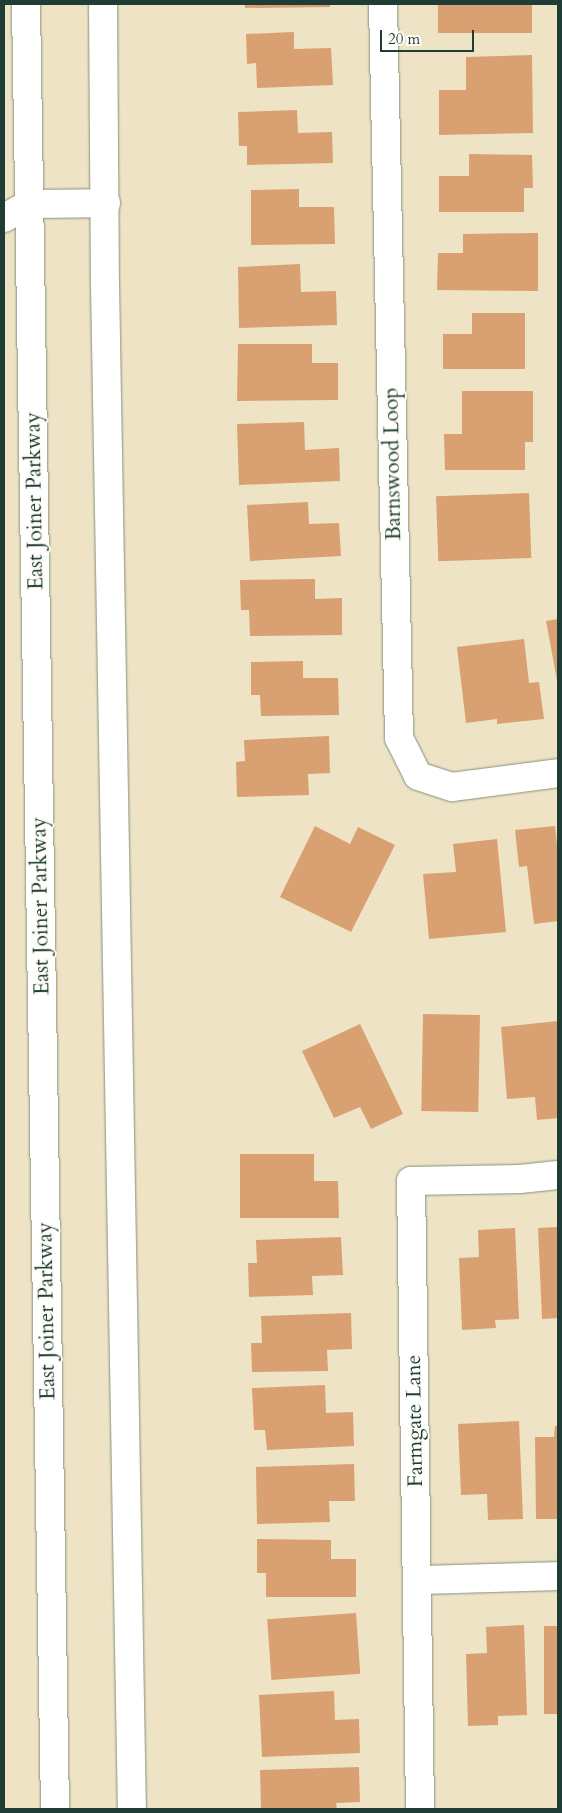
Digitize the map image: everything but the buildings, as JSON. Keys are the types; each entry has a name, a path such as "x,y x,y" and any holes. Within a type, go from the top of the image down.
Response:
{"main road":[{"name":"East Joiner Parkway","path":"26,4 16,201 55,1809"},
{"path":"103,4 106,203 105,284 132,1809"},
{"name":"Barnswood Loop","path":"383,4 400,738 418,776 452,787 558,773"},
{"path":"4,218 16,201 106,203"},
{"name":"Farmgate Lane","path":"420,1809 411,1181 520,1179 558,1175"},
{"path":"418,1580 558,1576"}]}
